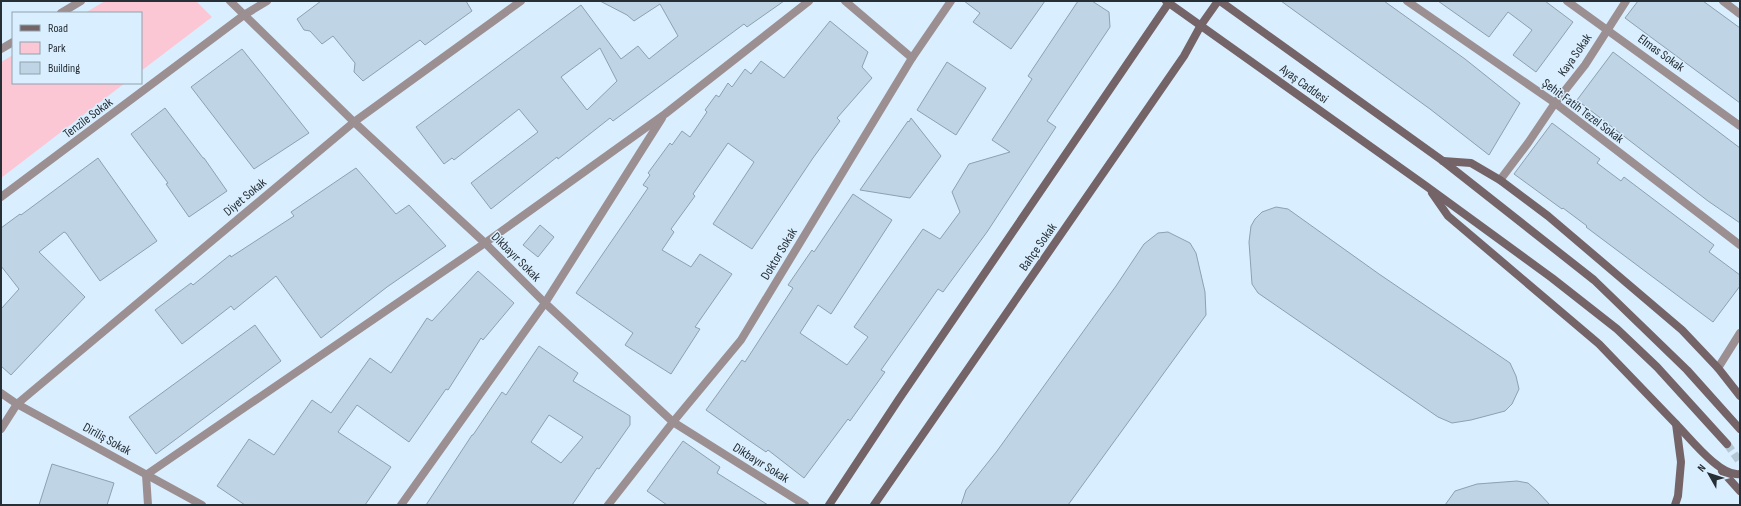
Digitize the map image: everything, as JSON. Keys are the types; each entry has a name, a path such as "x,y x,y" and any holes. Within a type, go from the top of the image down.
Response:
{"main road":[{"name":"Bahçe Sokak","path":"874,505 1184,56 1201,25 1219,1"},
{"name":"Ayaş Caddesi","path":"1219,1 1443,161 1594,280 1687,370 1740,428"},
{"name":"Ayaş Caddesi","path":"1169,2 1426,186 1552,278 1617,329 1657,367 1727,444"},
{"path":"829,505 899,399 1169,2"},
{"path":"1443,161 1471,163 1500,180 1548,216 1682,330 1718,368 1740,396"},
{"path":"1426,186 1448,216 1599,344 1740,491"},
{"path":"1675,505 1678,496 1680,462 1676,424"},
{"path":"1719,468 1734,475 1740,474"}],"street":[{"path":"63,12 81,1"},
{"name":"Dikbayır Sokak","path":"230,1 354,122 485,243 545,303 673,422 805,505"},
{"name":"Tenzile Sokak","path":"1,197 244,15 267,1"},
{"name":"Diyet Sokak","path":"1,429 17,404 354,122 521,1"},
{"path":"148,505 146,475 485,243 665,114 809,1"},
{"path":"845,1 912,58"},
{"name":"Doktor Sokak","path":"608,505 673,422 741,340 912,58 951,1"},
{"name":"Şehit Fatih Tezel Sokak","path":"1408,1 1554,103 1740,245"},
{"name":"Elmas Sokak","path":"1567,1 1608,29 1740,126"},
{"name":"Kaya Sokak","path":"1500,180 1528,143 1554,103 1585,65 1626,1"},
{"path":"1723,1 1740,14"},
{"path":"1,49 12,43"},
{"path":"401,505 545,303 665,114"},
{"path":"1718,368 1740,333"},
{"name":"Diriliş Sokak","path":"1,393 17,404 202,505"}],"green space":[{"path":"105,1 196,1 212,17 142,70 142,12 87,12"},
{"path":"12,56 12,84 124,84 1,178 1,62"}],"building":[{"path":"321,1 466,1 472,11 425,45 420,40 363,81 354,72 355,63 333,36 322,44 310,31 304,30 297,19"},
{"path":"600,1 784,1 747,27 744,24 613,121 610,118 558,159 557,157 491,209 471,183 538,132 519,109 454,160 452,158 444,164 416,127 581,5 621,59 638,46 649,59 678,36 660,4 634,21 627,15","holes":["600,48 617,81 587,110 561,77"]},
{"path":"964,1 1045,1 1011,49 973,22 980,13"},
{"path":"1078,1 1092,1 1109,12 1110,27 1047,121 1056,127 987,232 943,292 938,289 881,370 885,372 850,421 848,419 804,478 768,450 766,452 706,410 742,360 745,362 793,288 788,285 812,250 814,252 853,194 892,220 831,314 818,305 800,333 847,365 868,337 854,327 923,229 940,239 960,212 952,192 969,164 1010,152 992,140 1032,79 1028,76"},
{"path":"1281,1 1384,1 1465,59 1520,103 1489,155 1430,109"},
{"path":"1438,1 1545,1 1573,22 1536,72 1513,55 1532,30 1508,12 1489,37"},
{"path":"1638,1 1703,1 1740,28 1740,103 1625,18"},
{"path":"830,21 868,52 862,67 872,78 837,118 840,121 813,158 752,249 713,224 754,162 728,143 693,194 695,196 671,229 674,232 662,250 691,267 700,254 732,274 695,327 700,329 671,374 625,345 633,333 576,293 648,188 643,185 650,175 648,173 670,143 672,145 682,131 690,137 707,112 705,110 716,95 719,97 728,83 732,87 745,69 751,74 761,61 784,78"},
{"path":"242,49 309,133 254,169 191,87"},
{"path":"1613,52 1740,148 1740,223 1708,201 1577,100"},
{"path":"947,62 986,88 956,135 917,110"},
{"path":"165,108 204,158 227,191 189,217 166,184 168,183 131,134"},
{"path":"911,118 941,156 910,198 860,190 908,121 909,122"},
{"path":"1552,123 1600,159 1597,163 1621,181 1624,177 1714,245 1709,252 1740,275 1740,286 1713,322 1586,227 1587,226 1563,208 1562,209 1514,174"},
{"path":"98,158 157,241 100,281 64,232 39,252 85,297 11,375 1,366 1,309 19,289 1,266 1,228"},
{"path":"356,168 396,214 409,205 446,246 387,287 321,338 276,276 234,310 231,306 182,344 155,310 191,283 193,285 230,255 231,257 294,216 291,212"},
{"path":"1276,207 1288,209 1379,274 1510,363 1516,376 1519,389 1512,404 1505,411 1471,420 1452,423 1438,417 1258,293 1252,284 1249,242 1251,226 1262,212"},
{"path":"540,225 554,237 538,257 523,245"},
{"path":"1168,232 1190,243 1196,253 1205,292 1206,315 1068,505 961,505 966,490 997,451 1116,286 1144,244 1158,233"},
{"path":"478,271 514,303 483,340 481,338 448,390 446,389 409,442 357,405 338,432 391,467 365,505 245,505 217,486 249,439 274,455 312,400 331,413 370,358 391,373 427,318 432,321"},
{"path":"255,325 281,361 156,454 129,417"},
{"path":"539,346 578,373 573,381 630,416 630,425 599,469 597,468 572,505 426,505 502,392 506,395","holes":["549,415 583,437 561,463 531,442"]},
{"path":"683,441 720,467 717,473 768,505 667,505 647,491"},
{"path":"52,464 114,483 107,505 39,505"},
{"path":"1517,481 1528,483 1550,505 1445,505 1455,491 1477,484"}],"tunnel":[{"path":"1727,444 1740,462"}]}
